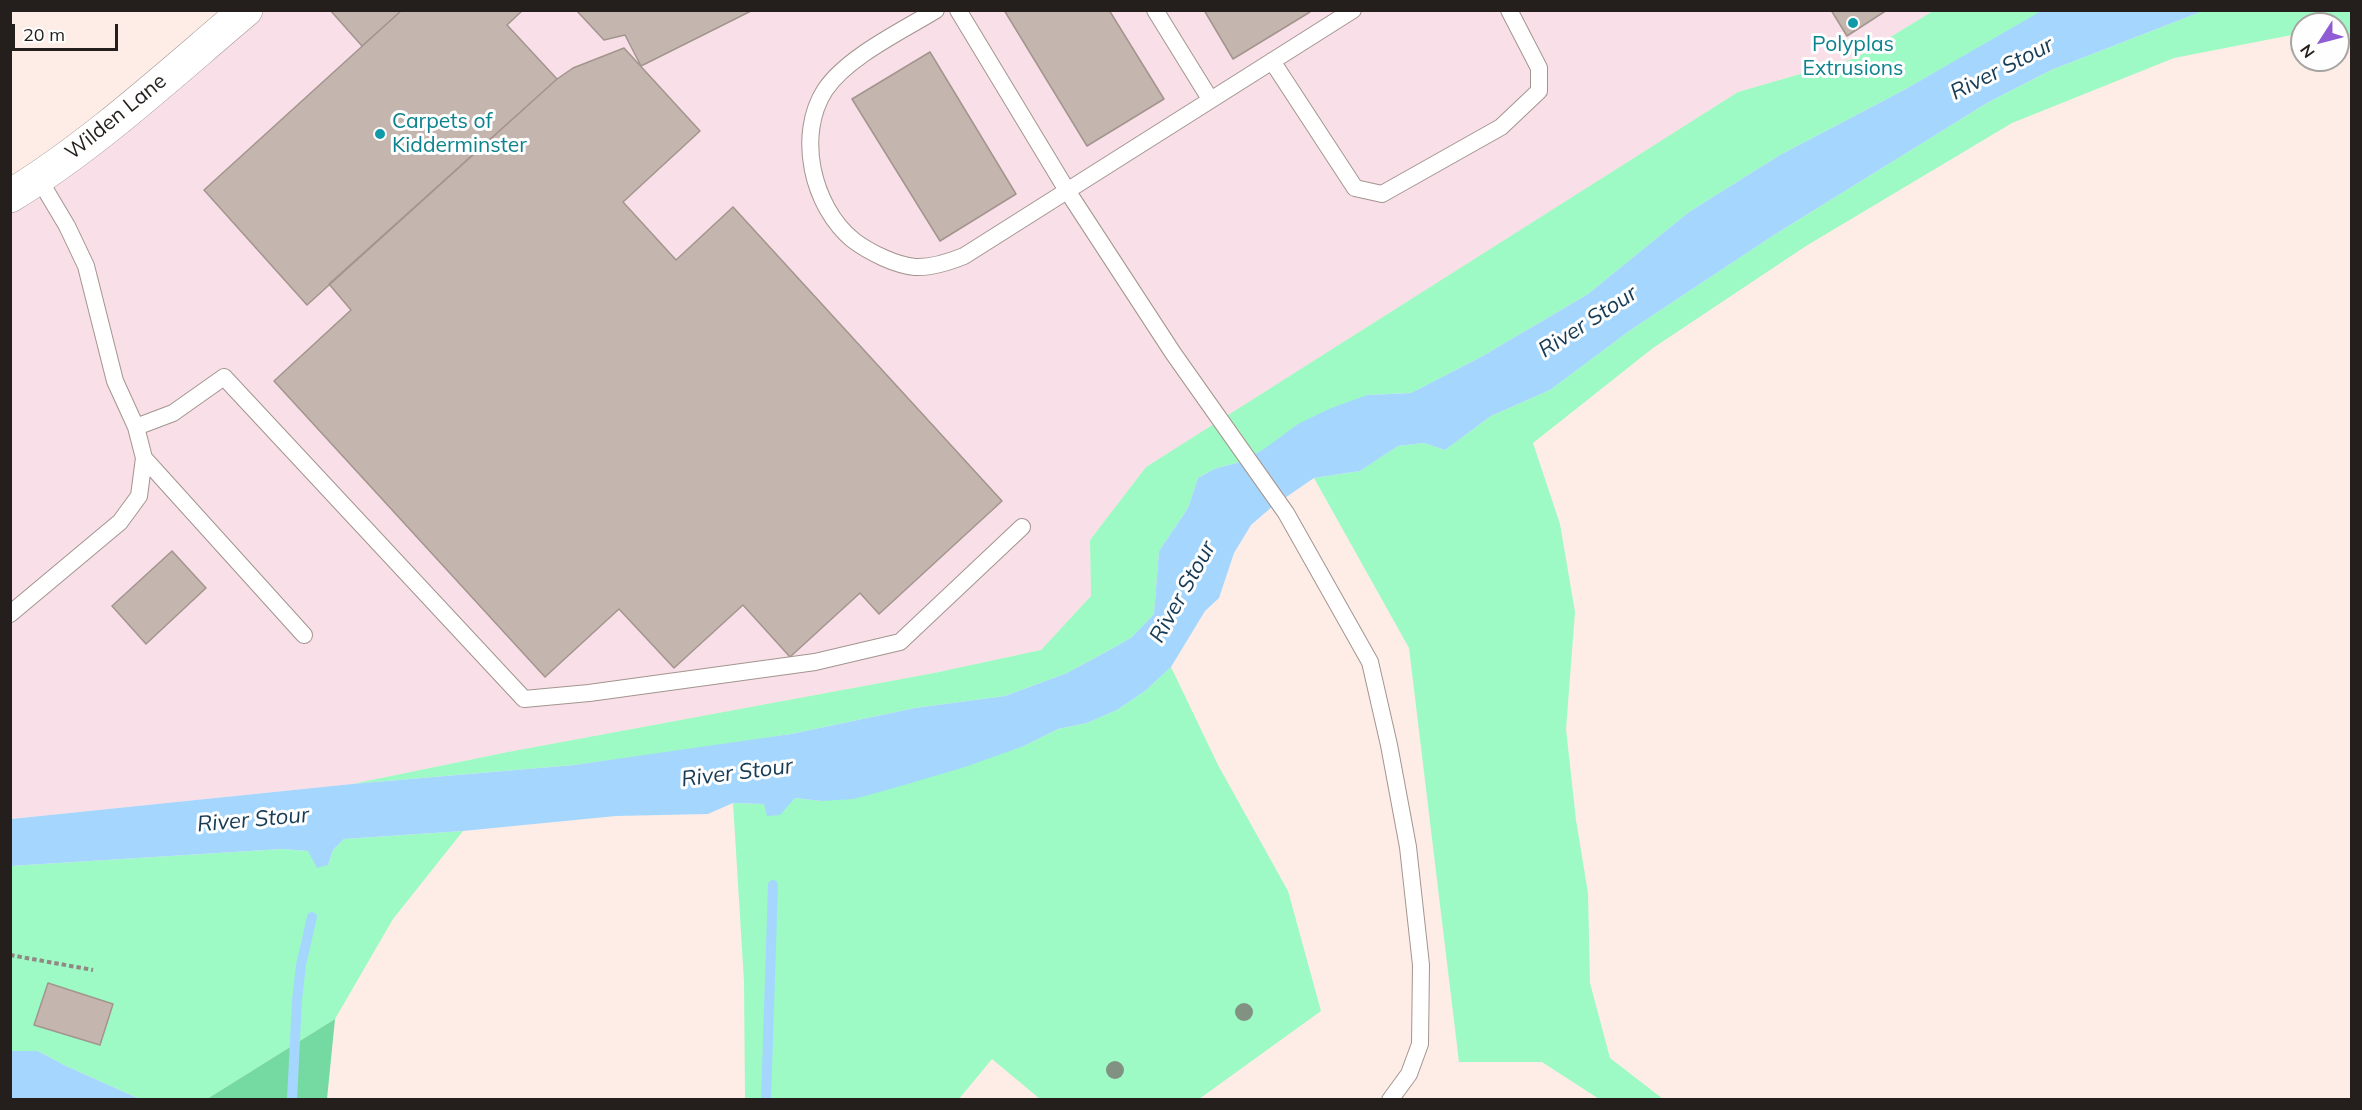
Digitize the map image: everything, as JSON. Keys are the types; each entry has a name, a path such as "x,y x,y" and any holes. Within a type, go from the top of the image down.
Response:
{"street":[{"name":"Wilden Lane","path":"10,196 39,179 78,150 246,10"}],"lane":[{"path":"936,10 846,65 824,91 812,124 811,163 826,206 838,223 851,238 894,262 915,267 933,265 964,256 1353,10"},
{"path":"958,10 1068,192 1173,353 1286,513 1370,662 1389,745 1408,847 1421,965 1420,1044 1409,1074 1390,1100"},
{"path":"1155,10 1210,99"},
{"path":"1272,61 1355,188 1382,194 1502,127 1539,91 1539,68 1509,10"},
{"path":"10,614 120,522 139,496 144,459 136,427 115,381 86,266 67,226 39,179"},
{"path":"136,427 172,413 224,377 524,699 589,693 815,662 900,642 1022,527"},
{"path":"144,459 304,635"}],"path":[{"path":"10,955 93,970"}],"shaded area":[{"path":"246,11 1933,11 1856,58 1738,92 1146,467 1090,540 1091,596 1041,650 934,673 508,752 352,784 11,819 11,196"}],"green space":[{"path":"1933,11 2043,11 1904,90 1780,155 1689,212 1588,294 1481,357 1411,393 1367,395 1240,462 1214,469 1198,478 1188,508 1159,551 1154,614 1132,637 1067,673 1005,696 915,708 791,734 574,765 352,784 508,752 934,673 1041,650 1091,596 1090,540 1146,467 1738,92 1856,58"},
{"path":"2203,11 2351,11 2351,36 2350,12 2290,12 2290,35 2174,58 2012,123 1806,246 1653,348 1533,443 1560,524 1575,612 1566,729 1576,820 1588,893 1590,983 1610,1058 1663,1099 1599,1099 1542,1062 1459,1062 1409,648 1314,478 1360,471 1398,446 1424,443 1445,450 1491,416 1550,390 1632,329 1774,235 1987,103 2051,70"},
{"path":"1171,667 1218,765 1288,891 1321,1011 1199,1099 1040,1099 992,1059 959,1099 745,1099 744,981 733,803 764,804 795,798 821,801 1024,746 1058,729 1087,723 1117,710 1145,691"},
{"path":"463,831 393,919 335,1019 207,1099 140,1099 38,1051 11,1051 11,866 282,849 308,851 328,865 333,850 344,839"},
{"path":"335,1019 327,1099 207,1099"}],"water":[{"name":"River Stour","path":"2043,10 2203,11 2051,70 1987,103 1774,235 1632,329 1550,390 1491,416 1445,450 1424,443 1398,446 1360,471 1314,478 1273,506 1251,525 1234,553 1219,598 1205,611 1171,667 1145,691 1117,710 1087,723 1058,729 1024,746 965,767 854,799 821,801 795,798 780,815 767,816 764,804 733,803 708,814 616,816 463,831 344,839 333,850 328,865 317,868 308,851 282,849 11,866 11,819 352,784 574,765 791,734 915,708 1005,696 1067,673 1132,637 1154,614 1159,551 1188,508 1198,478 1214,469 1240,462 1264,449 1298,424 1329,409 1367,395 1411,393 1481,357 1588,294 1689,212 1780,155 1904,90"},
{"path":"11,1051 38,1051 140,1099 11,1099"}],"building":[{"path":"330,10 402,10 362,46"},
{"name":"Carpets of Kidderminster","path":"402,10 523,10 507,25 557,79 307,305 204,190"},
{"path":"576,10 753,10 641,66 625,35 604,40"},
{"path":"1004,10 1109,10 1164,99 1087,146"},
{"path":"1204,10 1309,10 1310,12 1233,59"},
{"name":"Polyplas Extrusions","path":"1831,10 1887,10 1847,36"},
{"path":"624,48 700,131 623,202 676,260 733,207 1002,501 879,614 860,593 790,657 743,605 674,668 619,609 545,677 274,381 351,310 329,284 557,79 573,68"},
{"path":"930,52 1016,194 940,241 852,99"},
{"path":"172,551 206,588 146,644 112,606"},
{"path":"48,983 113,1004 100,1045 34,1025"}],"waterway":[{"path":"766,1100 773,885"},
{"path":"292,1100 297,1000 301,965 312,917"}],"place":[{"name":"Polyplas Extrusions","path":"1853,23"},
{"name":"Carpets of Kidderminster","path":"380,134"}]}
